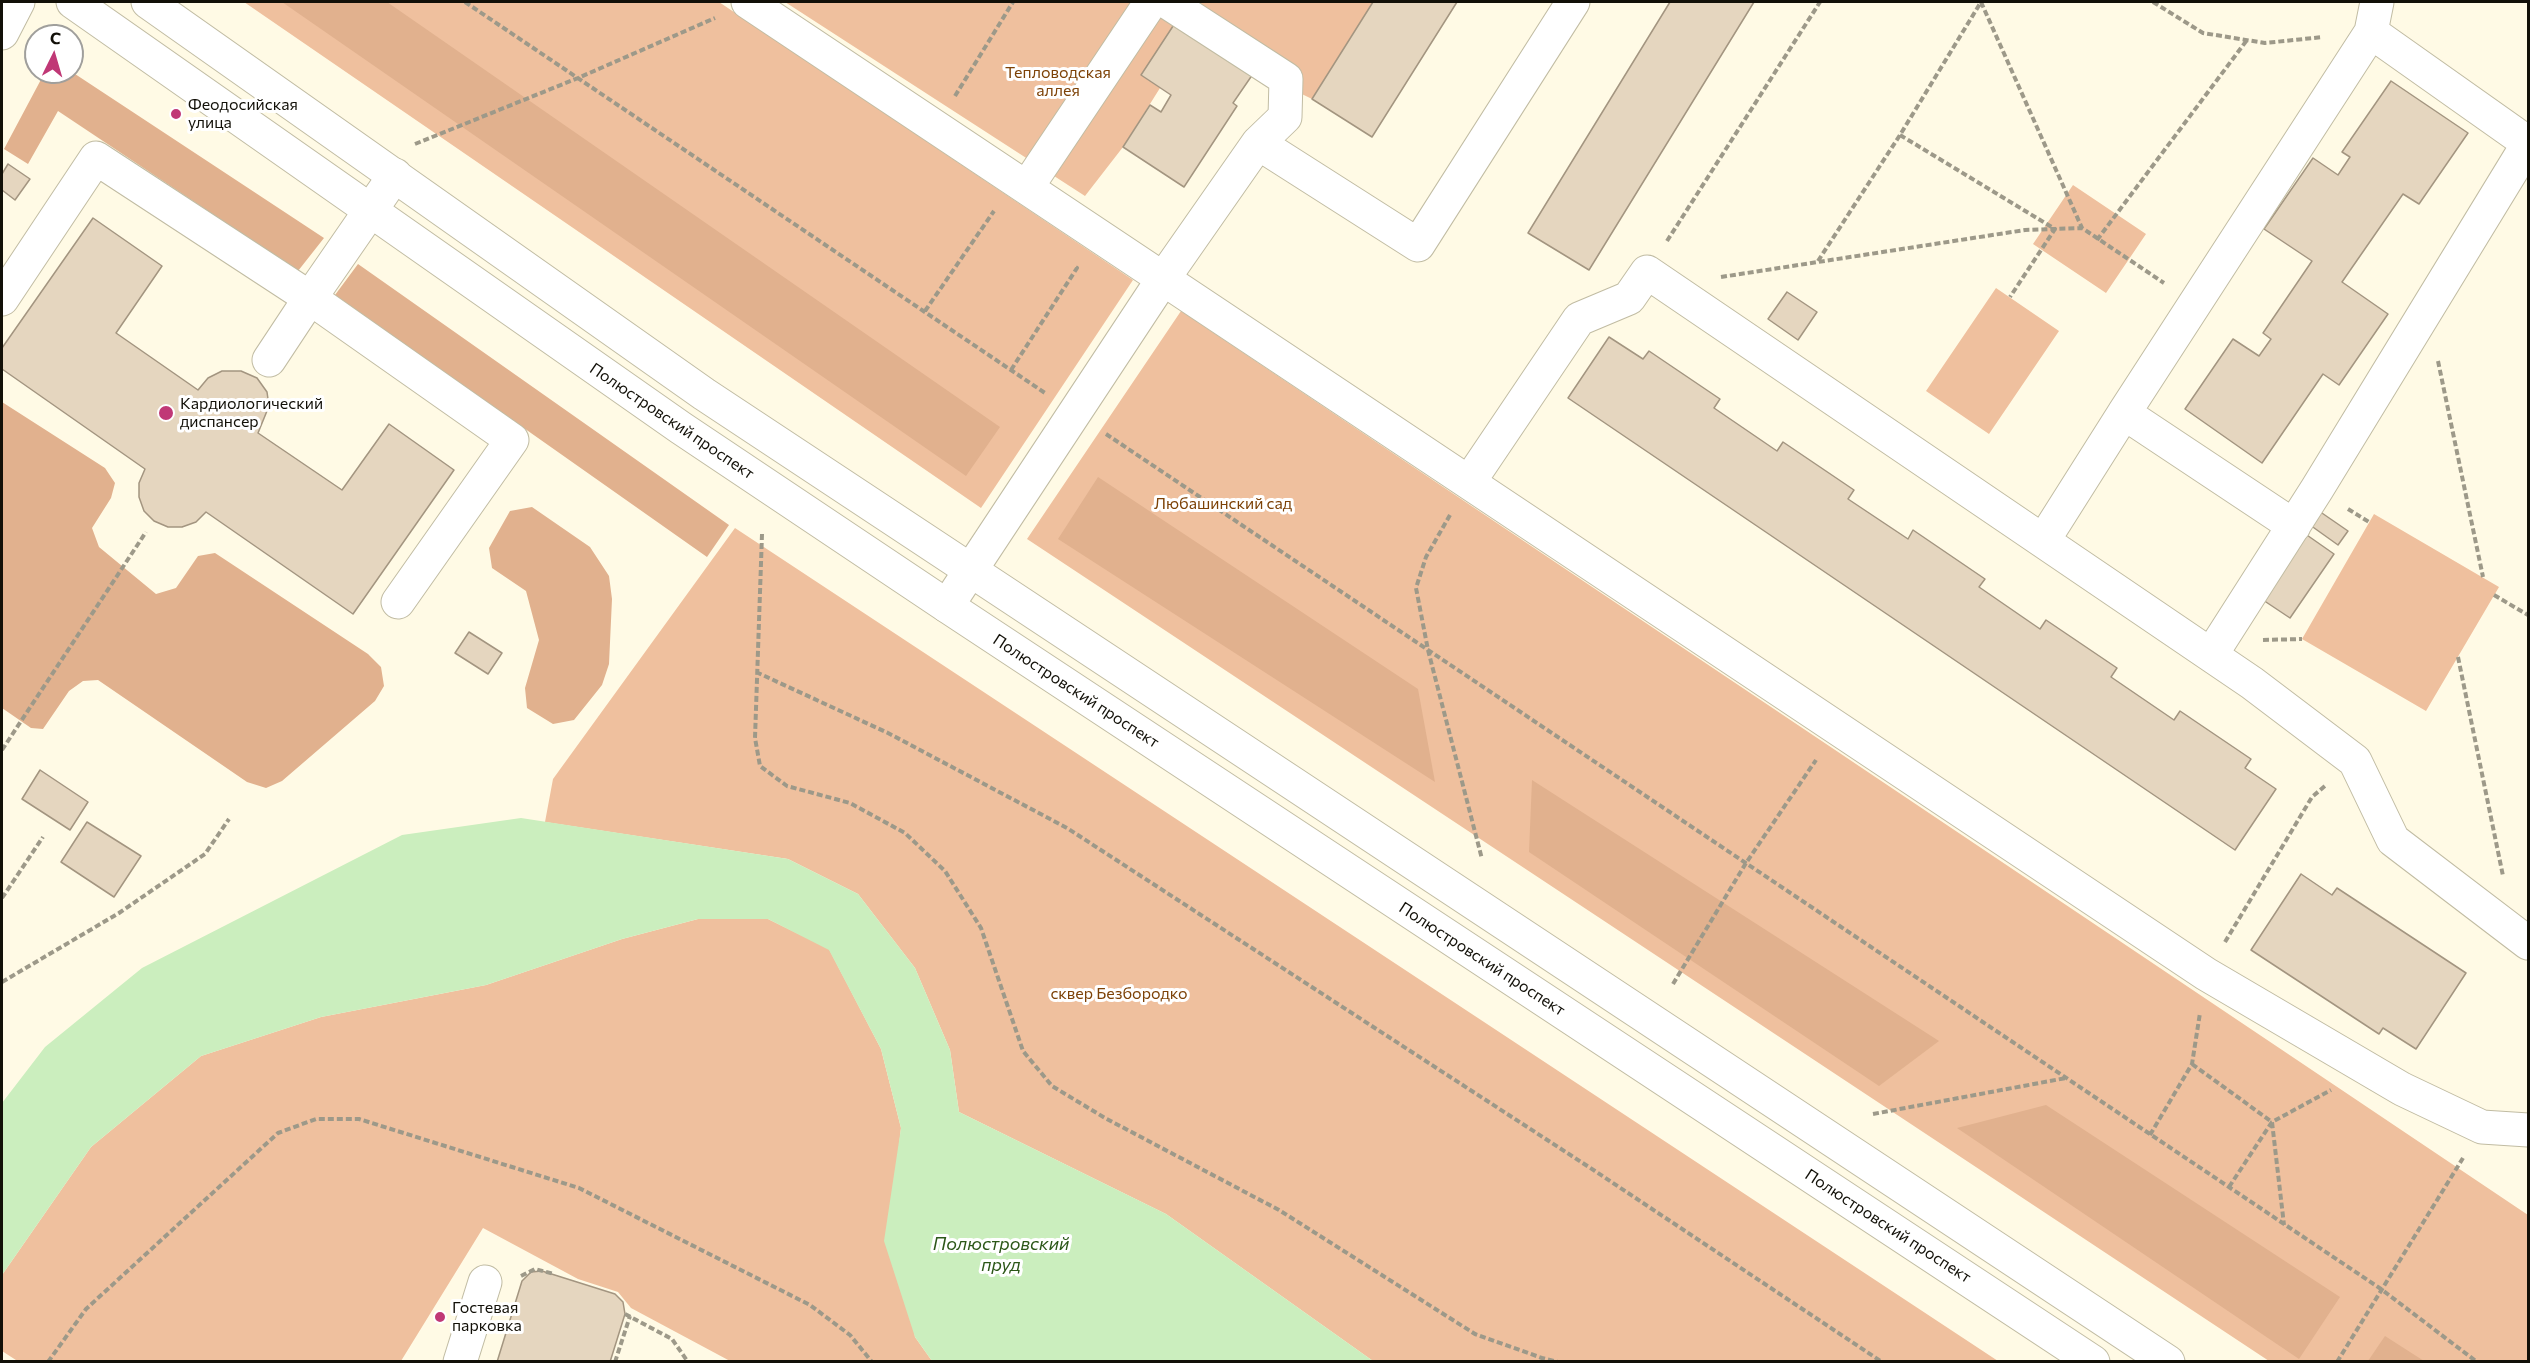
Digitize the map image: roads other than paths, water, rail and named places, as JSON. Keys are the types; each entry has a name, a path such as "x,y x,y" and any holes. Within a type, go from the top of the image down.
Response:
{"main road":[{"path":"2,33 18,2"},
{"name":"Полюстровский проспект","path":"73,2 681,429 2093,1362"},
{"path":"148,2 704,394 2168,1362"},
{"path":"749,2 2206,974 2402,1089 2482,1127 2529,1130"},
{"path":"1027,187 1151,2"},
{"path":"947,606 1163,279 1258,143 1285,117 1286,79 1167,2"},
{"path":"1258,143 1418,245 1573,2"},
{"path":"2043,541 2374,17 2529,143 2294,526 2211,655"},
{"path":"2,299 96,158 310,298 513,440 398,602"},
{"path":"269,360 372,212 395,175"},
{"path":"1469,482 1579,319 1629,298 1657,279 2211,655 2355,761 2393,840 2529,943"},
{"path":"2124,413 2294,526"},
{"path":"460,1362 485,1282"}],"water":[{"name":"Полюстровский пруд","path":"521,818 788,859 858,894 915,968 950,1050 959,1112 1166,1214 1373,1361 932,1361 915,1337 884,1241 901,1128 881,1049 829,950 768,919 698,919 622,939 486,985 321,1017 201,1056 91,1147 2,1275 2,1103 45,1047 142,968 402,835"}],"place":[{"name":"Феодосийская улица","path":"176,114"},
{"name":"Кардиологический диспансер","path":"166,413"},
{"name":"Гостевая парковка","path":"440,1317"}],"park label":[{"name":"Тепловодская аллея","path":"1058,82"},
{"name":"Любашинский сад","path":"1223,504"},
{"name":"сквер Безбородко","path":"1119,994"}]}
